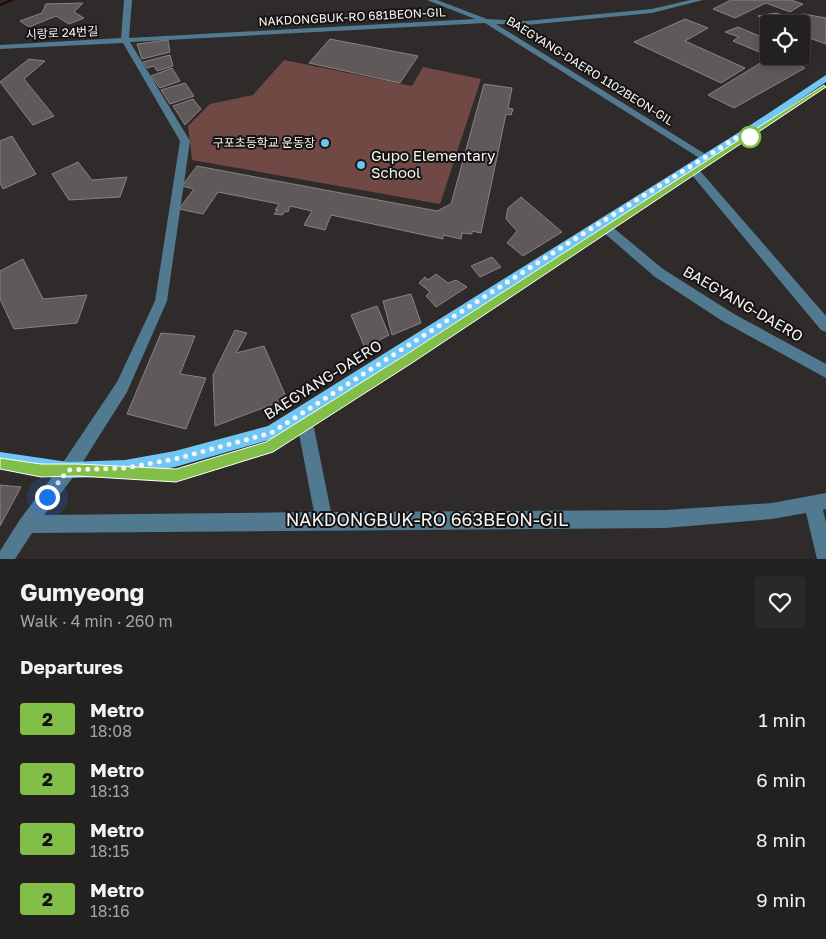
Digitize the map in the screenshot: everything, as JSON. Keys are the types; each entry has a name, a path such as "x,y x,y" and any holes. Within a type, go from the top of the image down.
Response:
{"main road":[{"name":"BAEGYANG-DAERO","path":"0,460 68,470 125,468 175,459 271,433 826,78"}],"street":[{"path":"5,559 26,524 68,470 122,388 161,301 185,141 125,40 128,0"},
{"name":"BAEGYANG-DAERO 1102BEON-GIL","path":"431,0 486,21 705,157"},
{"name":"NAKDONGBUK-RO 681BEON-GIL","path":"125,40 486,21 526,23 652,11 699,0"},
{"name":"시랑로 24번길","path":"0,47 125,40"},
{"path":"690,166 826,326"},
{"name":"BAEGYANG-DAERO","path":"600,223 658,273 730,318 826,371"},
{"path":"303,412 324,520"},
{"path":"819,503 826,559"},
{"name":"NAKDONGBUK-RO 663BEON-GIL","path":"26,524 324,520 665,519 772,511 819,503"}],"shaded area":[{"name":"구포초등학교 운동장","path":"284,60 412,86 423,67 481,79 440,204 192,160 188,126 210,104 253,95"}],"building":[{"path":"731,0 791,0 803,4 790,12 766,3 735,18 713,9"},
{"path":"83,3 74,12 84,18 69,24 56,16 29,27 20,21 42,13 46,4"},
{"path":"776,13 783,15 764,15"},
{"path":"810,15 826,18 826,44 810,38"},
{"path":"685,19 708,28 685,41 745,68 721,83 634,42"},
{"path":"738,27 760,36 760,52 733,41 739,37 725,32"},
{"path":"330,39 418,56 400,83 309,63"},
{"path":"168,40 170,52 142,59 137,44"},
{"path":"170,55 173,66 157,71 154,66 147,68 143,62"},
{"path":"29,59 45,61 24,79 54,116 33,125 0,82"},
{"path":"760,63 760,65 799,65 805,68 734,108 708,95"},
{"path":"172,68 180,81 160,88 151,76"},
{"path":"185,83 194,96 170,104 161,90"},
{"path":"484,84 512,88 508,108 513,109 511,115 506,114 481,233 472,231 472,234 462,233 461,239 443,235 443,239 331,215 325,230 304,225 312,211 290,206 288,212 286,211 282,215 274,214 278,210 275,210 279,204 218,192 203,214 179,209 194,189 182,186 197,166 437,211 451,204"},
{"path":"193,99 201,109 185,125 173,106"},
{"path":"12,136 36,174 3,189 0,183 0,141"},
{"path":"78,162 92,180 127,177 120,197 69,200 52,174"},
{"path":"521,197 562,232 523,256 507,243 517,231 506,219 508,208"},
{"path":"492,257 501,267 480,277 471,266"},
{"path":"23,259 43,299 87,295 77,323 14,329 0,299 0,271"},
{"path":"436,274 448,283 456,280 467,287 436,307 426,296 430,292 419,283 425,277 428,280"},
{"path":"411,294 421,323 392,335 383,301"},
{"path":"377,306 389,335 365,348 351,315"},
{"path":"235,330 247,333 236,353 264,346 287,399 215,426 213,375"},
{"path":"161,333 195,336 180,374 206,378 186,429 127,414"},
{"path":"0,485 21,487 0,526"}],"waterway":[{"path":"0,5 12,0"}],"metro line":[{"name":"2","path":"0,464 41,470 78,470 176,476 268,447 411,357 826,87"}],"place":[{"name":"구포초등학교 운동장","path":"325,143"},
{"name":"Gupo Elementary School","path":"361,165"}],"route":[{"path":"47,497 68,470 125,468 175,459 271,433 752,128 750,137"}]}
